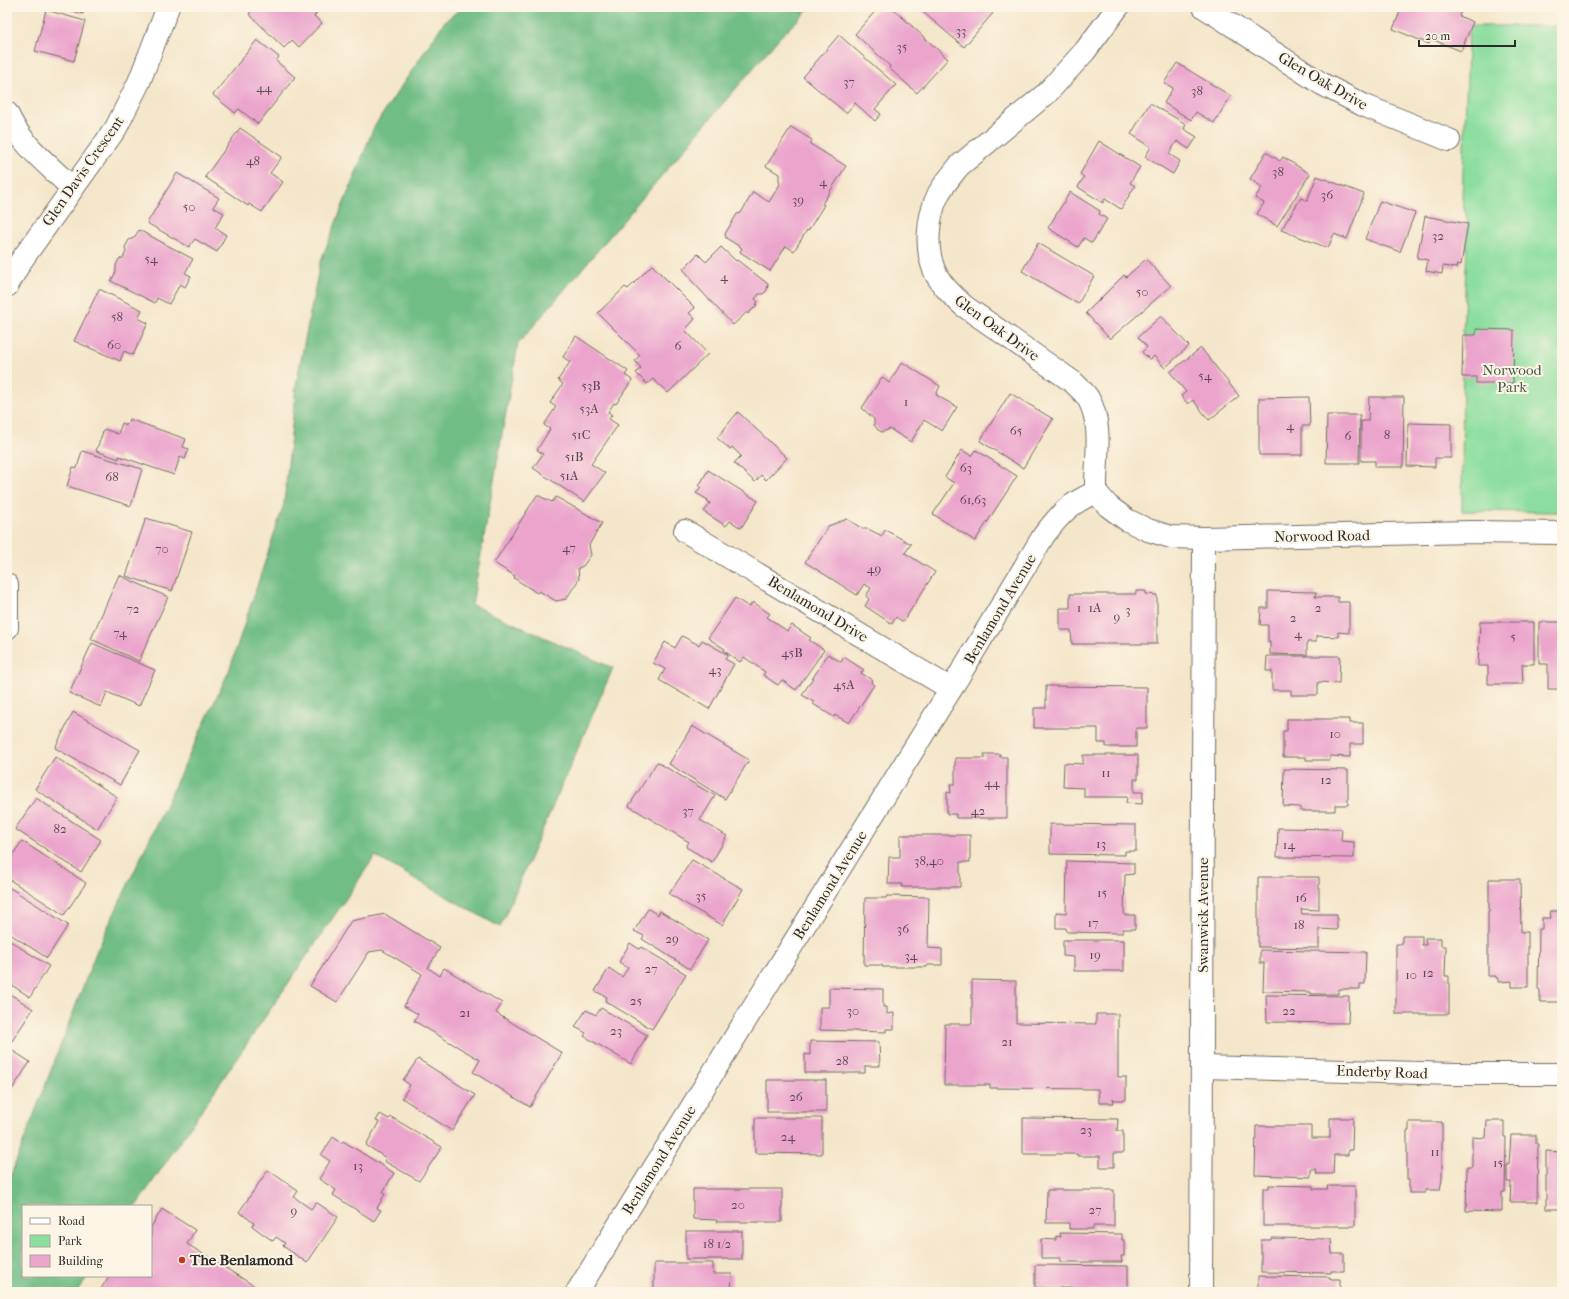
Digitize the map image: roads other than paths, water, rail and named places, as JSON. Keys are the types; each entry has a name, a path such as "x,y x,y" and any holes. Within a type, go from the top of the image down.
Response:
{"street":[{"name":"Glen Davis Crescent","path":"7,286 21,260 116,128 139,82 168,7"},
{"name":"Glen Oak Drive","path":"1096,492 1097,432 1094,410 1087,397 1073,382 964,306 950,293 933,267 929,250 929,237 933,208 939,194 959,166 1047,93 1085,51 1118,7"},
{"name":"Glen Oak Drive","path":"1204,7 1322,84 1363,105 1449,140"},
{"path":"7,113 11,124 22,140 72,188"},
{"name":"Norwood Road","path":"1096,492 1108,506 1122,516 1148,530 1171,537 1204,538 1471,532 1562,533"},
{"name":"Benlamond Avenue","path":"577,1292 951,689 1044,535 1062,512 1078,500 1096,492"},
{"name":"Benlamond Drive","path":"685,530 951,689"},
{"name":"Swanwick Avenue","path":"1201,1292 1204,538"},
{"path":"7,585 7,628"},
{"name":"Enderby Road","path":"1202,1067 1456,1074 1562,1074"}],"place":[{"name":"The Benlamond","path":"182,1260"}],"park label":[{"name":"Norwood Park","path":"1512,378"}]}
